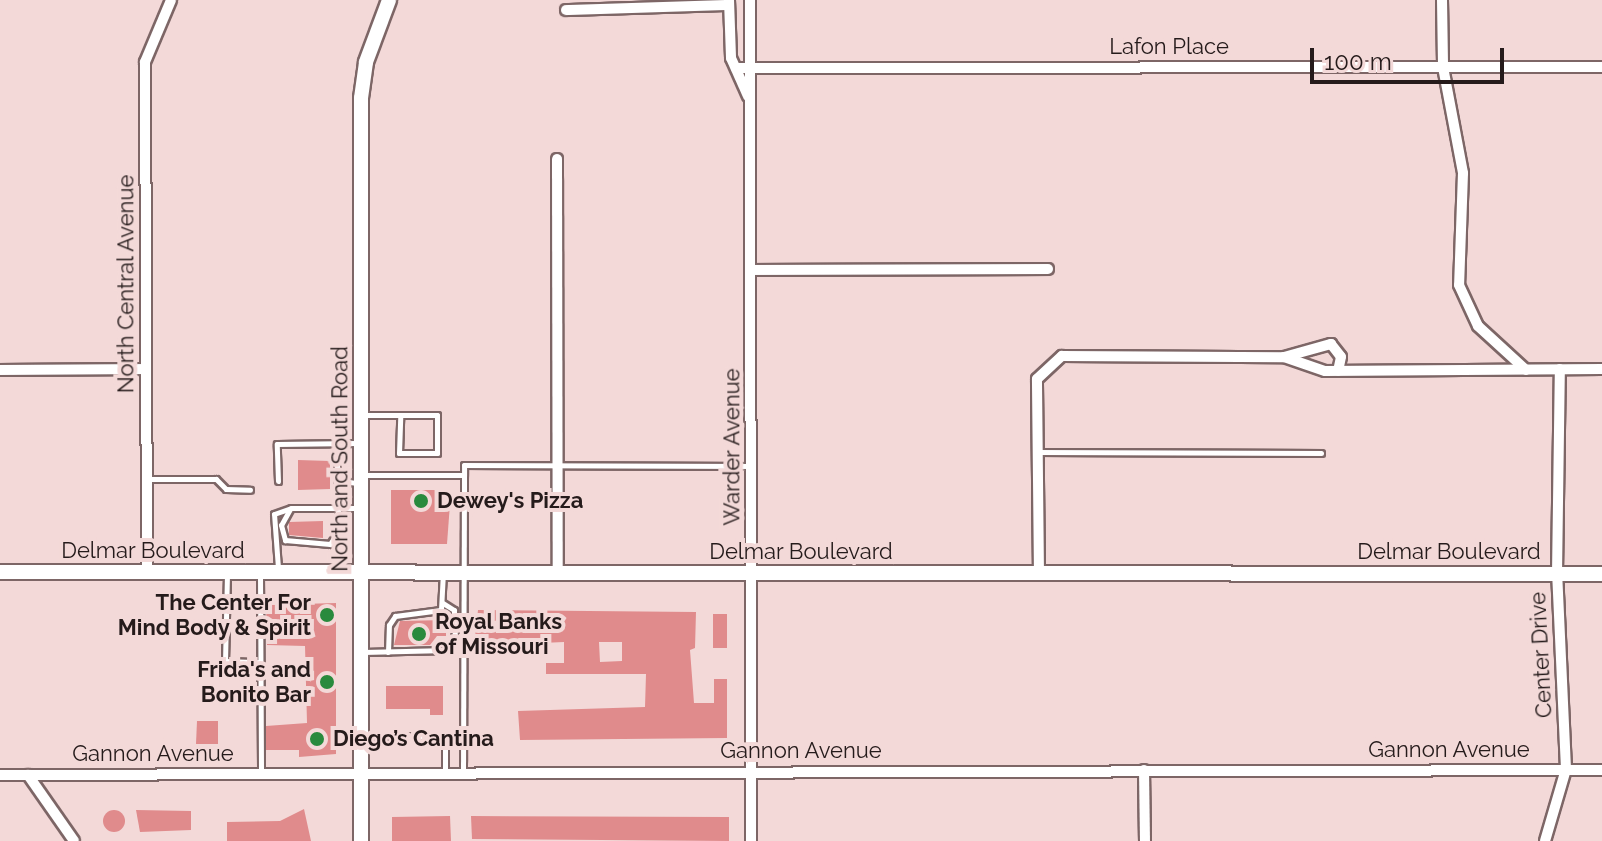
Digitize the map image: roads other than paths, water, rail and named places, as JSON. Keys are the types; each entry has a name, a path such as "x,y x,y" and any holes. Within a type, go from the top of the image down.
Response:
{"main road":[{"name":"North and South Road","path":"361,841 362,78 389,0"},
{"name":"Delmar Boulevard","path":"0,572 1602,574"}],"street":[{"name":"North Central Avenue","path":"147,572 145,62 171,0"},
{"name":"Warder Avenue","path":"750,0 751,841"},
{"path":"1442,0 1443,67 1463,173 1459,285 1478,326 1527,370"},
{"path":"566,10 729,3"},
{"name":"Warder Avenue","path":"729,3 736,68 750,101"},
{"name":"Lafon Place","path":"736,68 1602,67"},
{"path":"557,159 558,573"},
{"path":"752,270 835,266 888,271 1048,269"},
{"path":"1039,575 1037,379 1062,356 1284,357 1331,344 1341,357 1338,371"},
{"path":"1284,357 1313,369 1338,371 1602,369"},
{"path":"0,370 146,369"},
{"name":"Center Drive","path":"1545,841 1566,769 1557,574 1560,369"},
{"path":"1144,770 1145,841"},
{"name":"Gannon Avenue","path":"0,775 1602,770"},
{"path":"28,775 74,841"}],"lane":[{"path":"362,415 400,415 437,415 437,453 399,453 400,415"},
{"path":"337,443 337,480 464,475"},
{"path":"278,481 277,444 362,443"},
{"path":"1038,452 1321,453"},
{"path":"463,773 464,465 752,466"},
{"path":"146,479 216,479 226,489 250,490"},
{"path":"277,573 271,523 274,514 291,508 362,508"},
{"path":"291,508 281,525 285,540 330,544 338,531 338,508"},
{"path":"227,573 225,661 260,662"},
{"path":"260,573 261,774"},
{"path":"388,652 389,625 395,616 438,612 443,603 443,574"},
{"path":"361,652 444,652 453,646 454,610 443,603"},
{"path":"361,736 445,736 445,773"}],"place":[{"name":"Dewey's Pizza","path":"421,501"},
{"name":"The Center For Mind Body & Spirit","path":"327,615"},
{"name":"Royal Banks of Missouri","path":"419,634"},
{"name":"Frida's and Bonito Bar","path":"327,682"},
{"name":"Diego’s Cantina","path":"317,739"}]}
